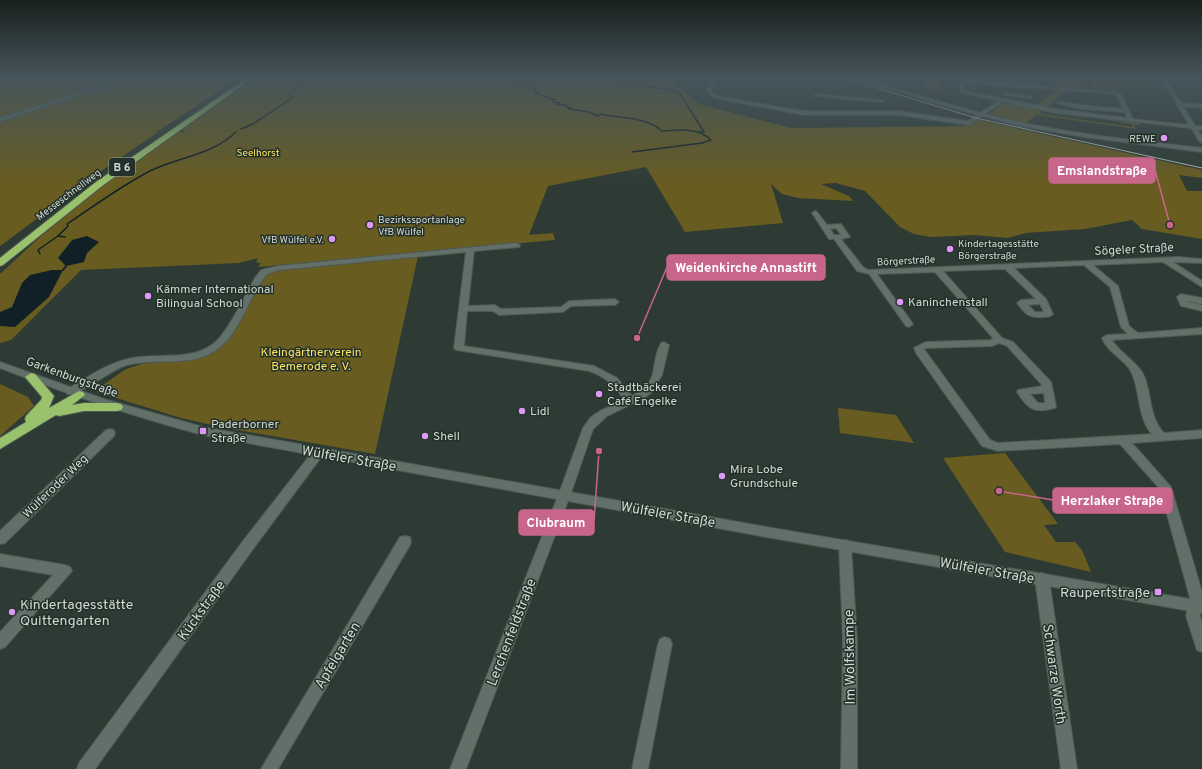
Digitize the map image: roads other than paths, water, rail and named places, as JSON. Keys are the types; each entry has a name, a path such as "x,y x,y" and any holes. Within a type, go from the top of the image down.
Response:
{"highway":[{"name":"Messeschnellweg","path":"0,254 91,183 192,114"},
{"name":"Messeschnellweg","path":"0,263 99,184 199,114"},
{"path":"29,424 41,410 47,399 45,392 31,377"},
{"path":"0,444 75,394"},
{"path":"0,440 29,424 70,409 84,407 117,407"}],"street":[{"path":"0,120 19,114"},
{"path":"904,114 970,122 981,115"},
{"path":"977,114 1056,131 1202,150"},
{"path":"1080,114 1202,128"},
{"path":"1128,114 1131,120"},
{"path":"1184,114 1202,141"},
{"name":"Börgerstraße","path":"815,213 832,237 836,237 860,269 872,273 1086,263"},
{"path":"825,227 838,226 846,237 836,237"},
{"path":"75,394 122,368 152,359 197,356 221,343 264,272 278,268 516,245"},
{"path":"470,250 459,348 591,368 609,377 625,391 629,400"},
{"name":"Sögeler Straße","path":"1086,263 1189,259 1202,261"},
{"path":"1165,260 1202,285"},
{"name":"Sögeler Straße","path":"1086,263 1114,286 1125,327 1135,335"},
{"path":"1008,266 1043,301"},
{"path":"938,270 996,335 998,340"},
{"name":"Börgerstraße","path":"872,273 909,324"},
{"path":"1202,301 1181,297 1184,304 1202,308"},
{"path":"463,309 495,308 499,312 564,309 569,304 615,302"},
{"path":"1161,437 1152,426 1138,374 1130,363 1106,340 1108,337 1202,331"},
{"path":"1192,332 1202,340"},
{"path":"1048,390 1047,384 1010,344 998,340 992,342 926,345 919,348 919,351 986,443 998,447 1202,434"},
{"name":"Lerchenfeldstraße","path":"458,769 564,496 588,428 593,420 608,409 649,390 653,384 664,345"},
{"name":"Garkenburgstraße","path":"0,365 75,394 136,414"},
{"name":"Wülfeler Straße","path":"136,414 203,431 318,453 1198,607"},
{"name":"Wülferoder Weg","path":"0,539 110,433"},
{"path":"1123,440 1165,487 1197,598 1198,607 1193,616 1202,645"},
{"name":"Kückstraße","path":"85,769 248,545 318,453"},
{"name":"Apfelgarten","path":"269,769 405,541"},
{"name":"Im Wolfskampe","path":"845,545 850,640 849,769"},
{"path":"0,560 65,571 0,642"},
{"name":"Schwarze Worth","path":"1042,579 1068,769"},
{"path":"640,769 665,644"}],"waterway":[{"path":"241,129 253,124 268,114"},
{"path":"593,114 598,116 600,114 640,120 655,126 662,131 694,131 711,140 702,143 632,152"},
{"path":"693,114 704,132 699,132"},
{"path":"58,236 68,226 67,224 129,183 161,166 217,146 236,132"},
{"path":"40,254 38,250 58,236"},
{"path":"58,236 65,237"},
{"path":"63,270 66,266"}],"tram line":[{"path":"962,114 1202,168"}],"place":[{"name":"REWE","path":"1164,138"},
{"name":"Bezirkssportanlage VfB Wülfel","path":"370,225"},
{"name":"Emslandstraße","path":"1170,225"},
{"name":"VfB Wülfel e.V.","path":"332,239"},
{"name":"Kindertagesstätte Börgerstraße","path":"950,249"},
{"name":"Kämmer International Bilingual School","path":"148,296"},
{"name":"Kaninchenstall","path":"900,302"},
{"name":"Weidenkirche Annastift","path":"637,338"},
{"name":"Stadtbäckerei Café Engelke","path":"599,394"},
{"name":"Lidl","path":"522,411"},
{"name":"Paderborner Straße","path":"203,431"},
{"name":"Shell","path":"425,436"},
{"name":"Clubraum","path":"599,451"},
{"name":"Mira Lobe Grundschule","path":"722,476"},
{"name":"Herzlaker Straße","path":"999,491"},
{"name":"Raupertstraße","path":"1158,592"},
{"name":"Kindertagesstätte Quittengarten","path":"12,612"}],"park label":[{"name":"Seelhorst","path":"258,152"},
{"name":"Kleingärtnerverein Bemerode e. V.","path":"311,359"}]}
